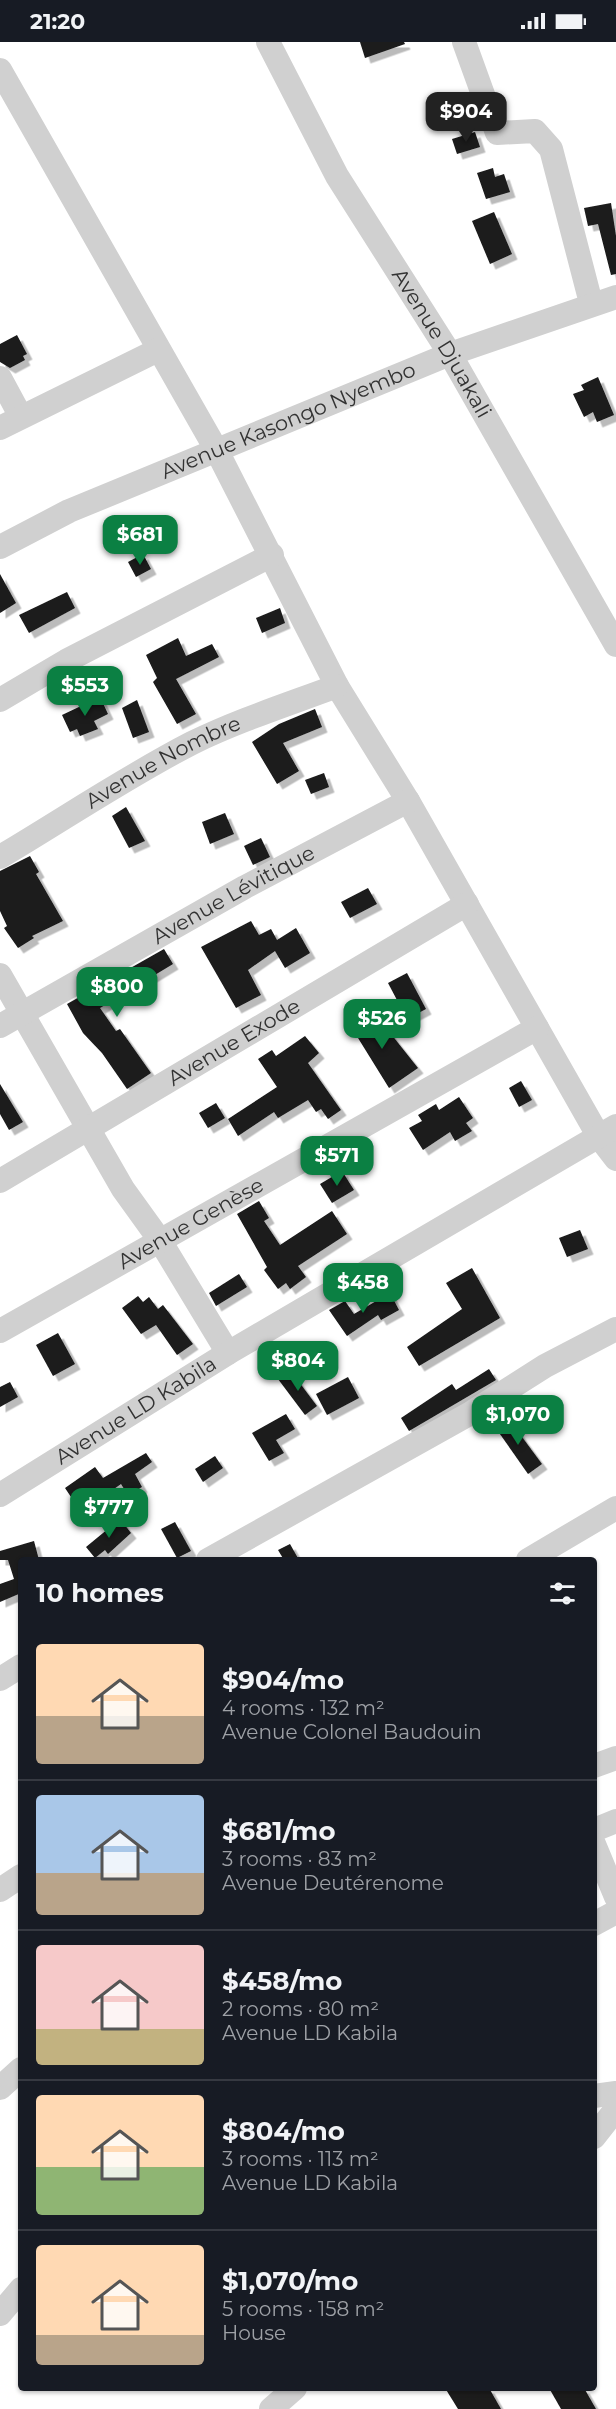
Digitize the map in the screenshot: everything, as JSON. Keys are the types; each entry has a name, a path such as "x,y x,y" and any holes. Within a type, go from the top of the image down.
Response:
{"street":[{"name":"Avenue Djuakali","path":"268,42 338,176 450,354 616,645"},
{"path":"464,42 495,130 500,135 535,131 551,149 591,303"},
{"path":"0,70 158,350 218,451 337,686 408,801 537,1028 607,1131 616,1159"},
{"name":"Avenue Kasongo Nyembo","path":"0,548 69,511 450,354 591,303 616,297"},
{"path":"0,378 11,423 158,350"},
{"path":"0,700 66,661 272,555"},
{"name":"Avenue Nombre","path":"0,857 130,778 193,743 239,722 337,686"},
{"name":"Avenue Lévitique","path":"0,1026 245,887 408,801"},
{"name":"Avenue Exode","path":"0,1181 467,904"},
{"path":"0,975 123,1189 159,1239 228,1353"},
{"name":"Avenue Genèse","path":"0,1331 34,1314 159,1239 537,1028"},
{"name":"Avenue LD Kabila","path":"0,1495 228,1353 607,1131"},
{"path":"213,1557 471,1413 545,1366 616,1329"},
{"path":"533,1557 616,1508"},
{"path":"0,1678 18,1668"},
{"path":"597,1765 616,1758"},
{"path":"597,1829 616,1821"},
{"path":"597,1851 616,1897"},
{"path":"0,1890 18,1878"},
{"path":"597,1922 616,1912"},
{"path":"0,2088 18,2071"},
{"path":"597,2096 616,2093"},
{"path":"597,2133 616,2109"},
{"path":"0,2314 18,2293"}],"building":[{"path":"360,42 404,42 405,44 365,58"},
{"path":"475,132 480,147 457,154 452,139"},
{"path":"493,168 495,177 504,174 510,192 486,199 477,173"},
{"path":"611,203 616,236 616,274 611,275 598,224 588,226 584,208"},
{"path":"494,212 512,254 490,264 472,221"},
{"path":"17,335 27,354 23,356 25,360 10,368 0,362 0,344"},
{"path":"598,377 614,415 597,422 593,412 584,417 573,394 584,390 581,385"},
{"path":"143,554 151,569 136,577 128,562"},
{"path":"0,574 16,603 0,613"},
{"path":"67,592 75,608 29,633 19,615"},
{"path":"280,608 285,623 262,633 256,618"},
{"path":"178,638 186,656 212,644 219,657 176,679 196,714 177,724 153,682 157,678 146,655"},
{"path":"100,697 108,714 94,721 98,729 80,736 77,729 70,732 62,715"},
{"path":"137,700 149,732 133,738 122,708"},
{"path":"315,709 322,727 283,743 299,771 277,784 252,742 279,724"},
{"path":"324,773 329,787 311,794 305,780"},
{"path":"126,807 145,841 129,848 112,816"},
{"path":"225,813 234,834 210,844 202,822"},
{"path":"261,838 270,857 253,865 244,846"},
{"path":"30,856 39,872 36,874 63,921 32,936 34,938 18,948 4,928 7,926 0,911 0,871"},
{"path":"368,888 377,904 350,918 341,902"},
{"path":"251,921 259,935 271,929 277,940 296,928 310,953 285,968 275,951 248,970 261,995 236,1008 201,947"},
{"path":"164,949 173,964 100,1008 116,1031 120,1029 151,1073 127,1089 102,1053 83,1033 67,1004"},
{"path":"407,973 426,1009 407,1019 388,983"},
{"path":"361,1008 377,1035 387,1029 418,1068 389,1088 345,1017"},
{"path":"305,1036 319,1053 308,1063 341,1110 328,1119 321,1109 316,1112 308,1100 278,1118 274,1112 238,1136 228,1119 277,1087 258,1059 272,1050 276,1056"},
{"path":"521,1081 532,1100 519,1107 509,1088"},
{"path":"0,1084 23,1122 9,1130 0,1114"},
{"path":"459,1097 473,1118 466,1123 472,1131 455,1141 450,1132 423,1150 409,1128 422,1121 418,1115 436,1104 439,1110"},
{"path":"216,1103 225,1118 208,1128 199,1113"},
{"path":"342,1171 354,1190 332,1203 320,1184"},
{"path":"259,1201 269,1218 264,1221 280,1245 332,1211 347,1234 298,1266 306,1277 290,1289 286,1283 278,1289 264,1270 267,1267 237,1214"},
{"path":"580,1230 588,1249 567,1257 559,1238"},
{"path":"472,1268 500,1318 419,1366 407,1347 462,1309 446,1283"},
{"path":"239,1274 247,1287 216,1306 209,1293"},
{"path":"390,1293 399,1310 381,1320 378,1315 347,1336 329,1310 345,1301 354,1314"},
{"path":"138,1296 143,1302 149,1297 158,1309 163,1305 193,1344 177,1355 156,1325 141,1334 122,1308"},
{"path":"58,1333 75,1364 53,1376 36,1345"},
{"path":"489,1369 496,1380 409,1431 401,1418 452,1384 456,1390"},
{"path":"290,1370 317,1406 305,1415 278,1379"},
{"path":"348,1377 359,1398 327,1415 316,1394"},
{"path":"10,1382 18,1397 0,1407 0,1387"},
{"path":"286,1414 295,1429 276,1440 284,1453 269,1461 252,1433"},
{"path":"508,1418 542,1464 528,1474 495,1427"},
{"path":"146,1453 152,1462 135,1474 142,1487 128,1495 121,1484 81,1512 65,1488 95,1467 103,1478"},
{"path":"215,1456 223,1468 203,1482 195,1469"},
{"path":"120,1519 131,1533 108,1554 105,1550 94,1557 86,1547"},
{"path":"175,1522 191,1551 176,1557 161,1529"},
{"path":"34,1541 38,1557 18,1557 18,1594 0,1602 0,1584 14,1579 8,1560 0,1560 0,1551"},
{"path":"290,1544 297,1557 282,1557 278,1550"},
{"path":"447,2391 491,2391 501,2409 458,2409"},
{"path":"551,2391 586,2391 596,2409 561,2409"}]}
